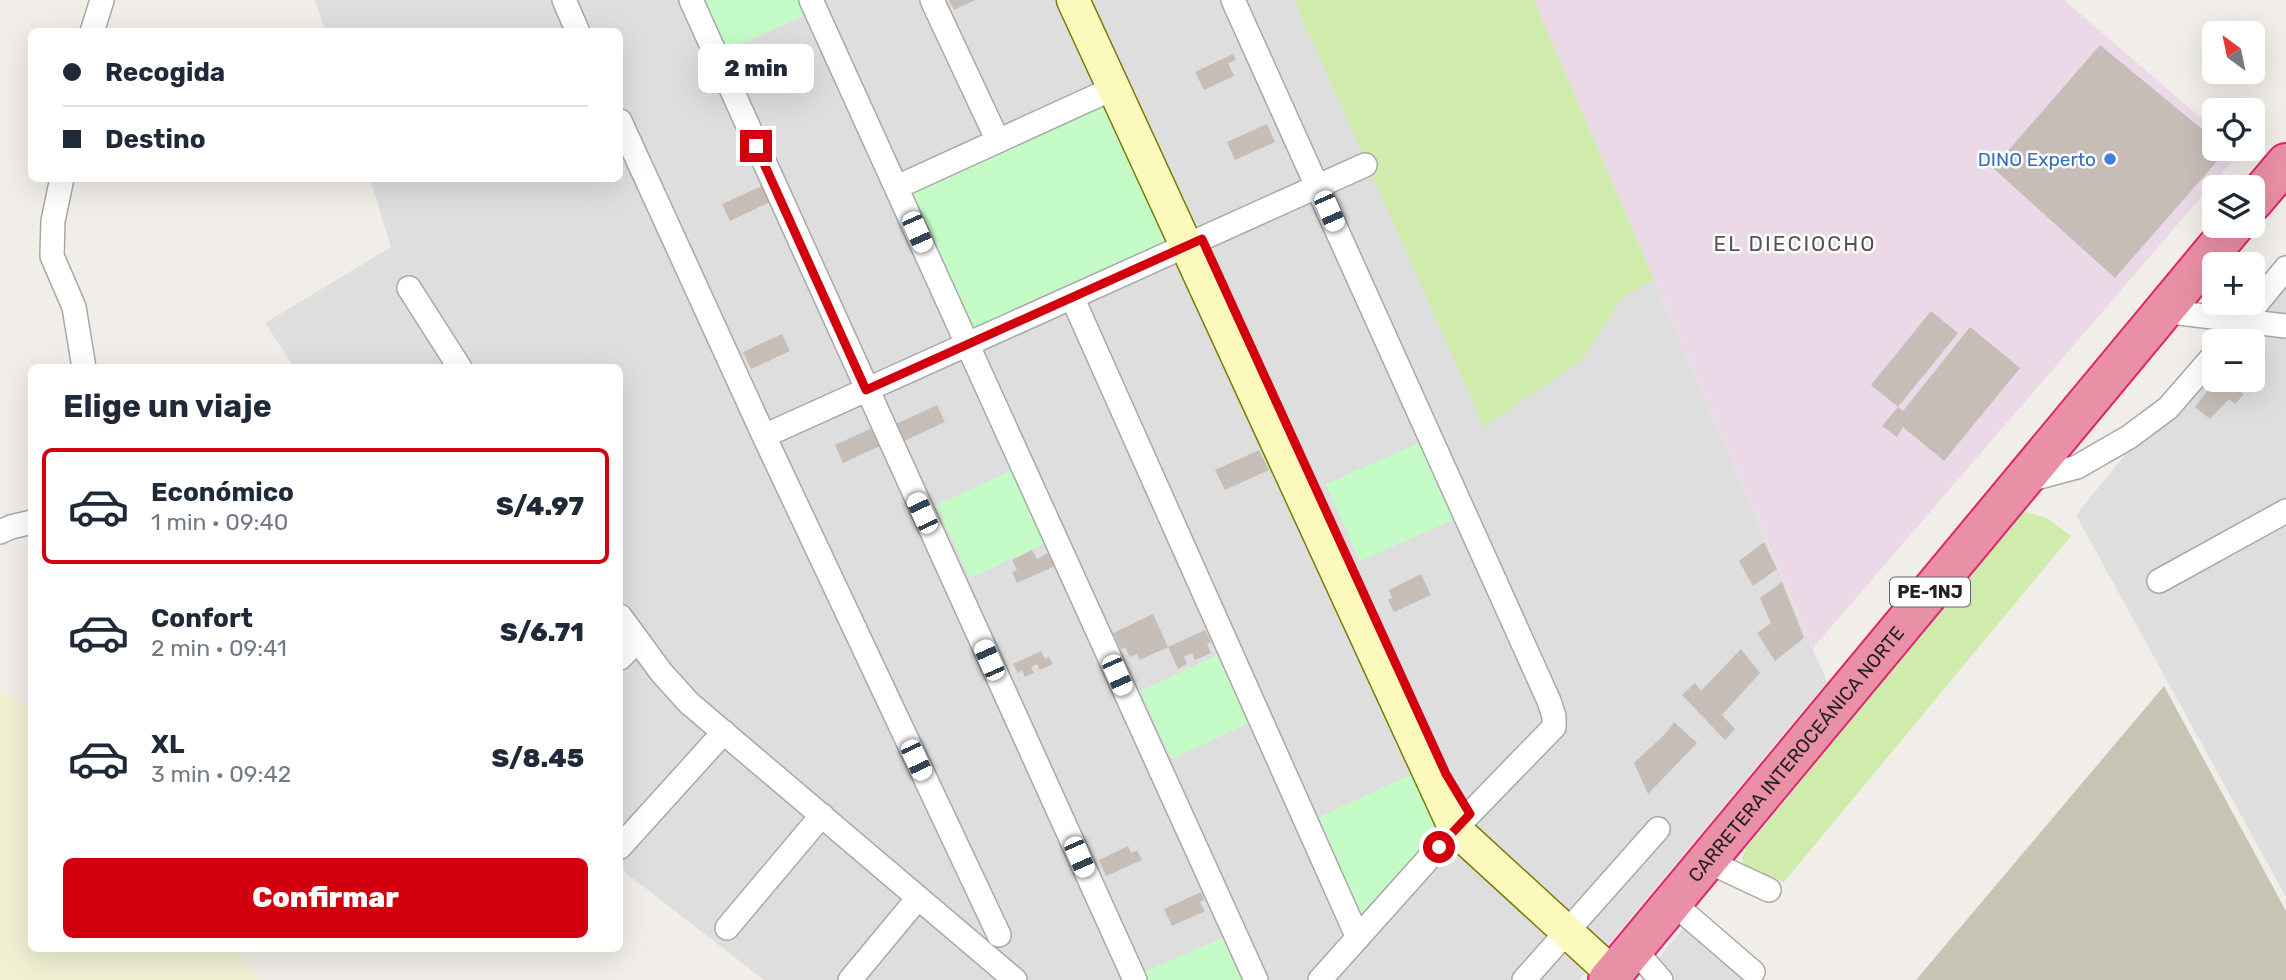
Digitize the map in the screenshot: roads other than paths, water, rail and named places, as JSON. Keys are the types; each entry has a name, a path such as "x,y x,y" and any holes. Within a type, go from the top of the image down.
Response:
{"highway":[{"path":"2265,188 2286,163"},
{"name":"CARRETERA INTEROCEÁNICA NORTE","path":"1621,965 2224,238"}],"street":[{"path":"93,28 102,0"},
{"path":"564,0 576,28"},
{"path":"691,0 1135,980"},
{"path":"811,0 1256,980"},
{"path":"932,0 998,141"},
{"path":"1073,0 1114,88 1195,242"},
{"path":"1094,0 1195,242 1462,822 1621,965 1661,980"},
{"path":"1233,0 1553,712 1554,727 1462,822 1320,980"},
{"path":"897,187 1114,88"},
{"path":"623,128 764,436 999,935"},
{"path":"764,436 1365,166"},
{"path":"61,182 53,220 52,256 75,307 83,364"},
{"path":"2237,329 2286,268"},
{"path":"410,288 458,364"},
{"path":"1072,297 1358,938"},
{"path":"2163,311 2286,326"},
{"path":"2022,482 2077,467 2129,437 2168,408 2202,369"},
{"path":"2159,581 2286,512"},
{"path":"0,532 28,523"},
{"path":"623,620 689,703 1015,980"},
{"path":"623,655 637,641"},
{"path":"623,844 723,732"},
{"path":"727,928 822,815"},
{"path":"1524,980 1658,829"},
{"path":"1707,862 1769,890"},
{"path":"850,980 918,898"},
{"path":"1673,903 1754,972"}],"place":[{"name":"DINO Experto","path":"2110,159"}],"district":[{"name":"EL DIECIOCHO","path":"1795,243"}]}
